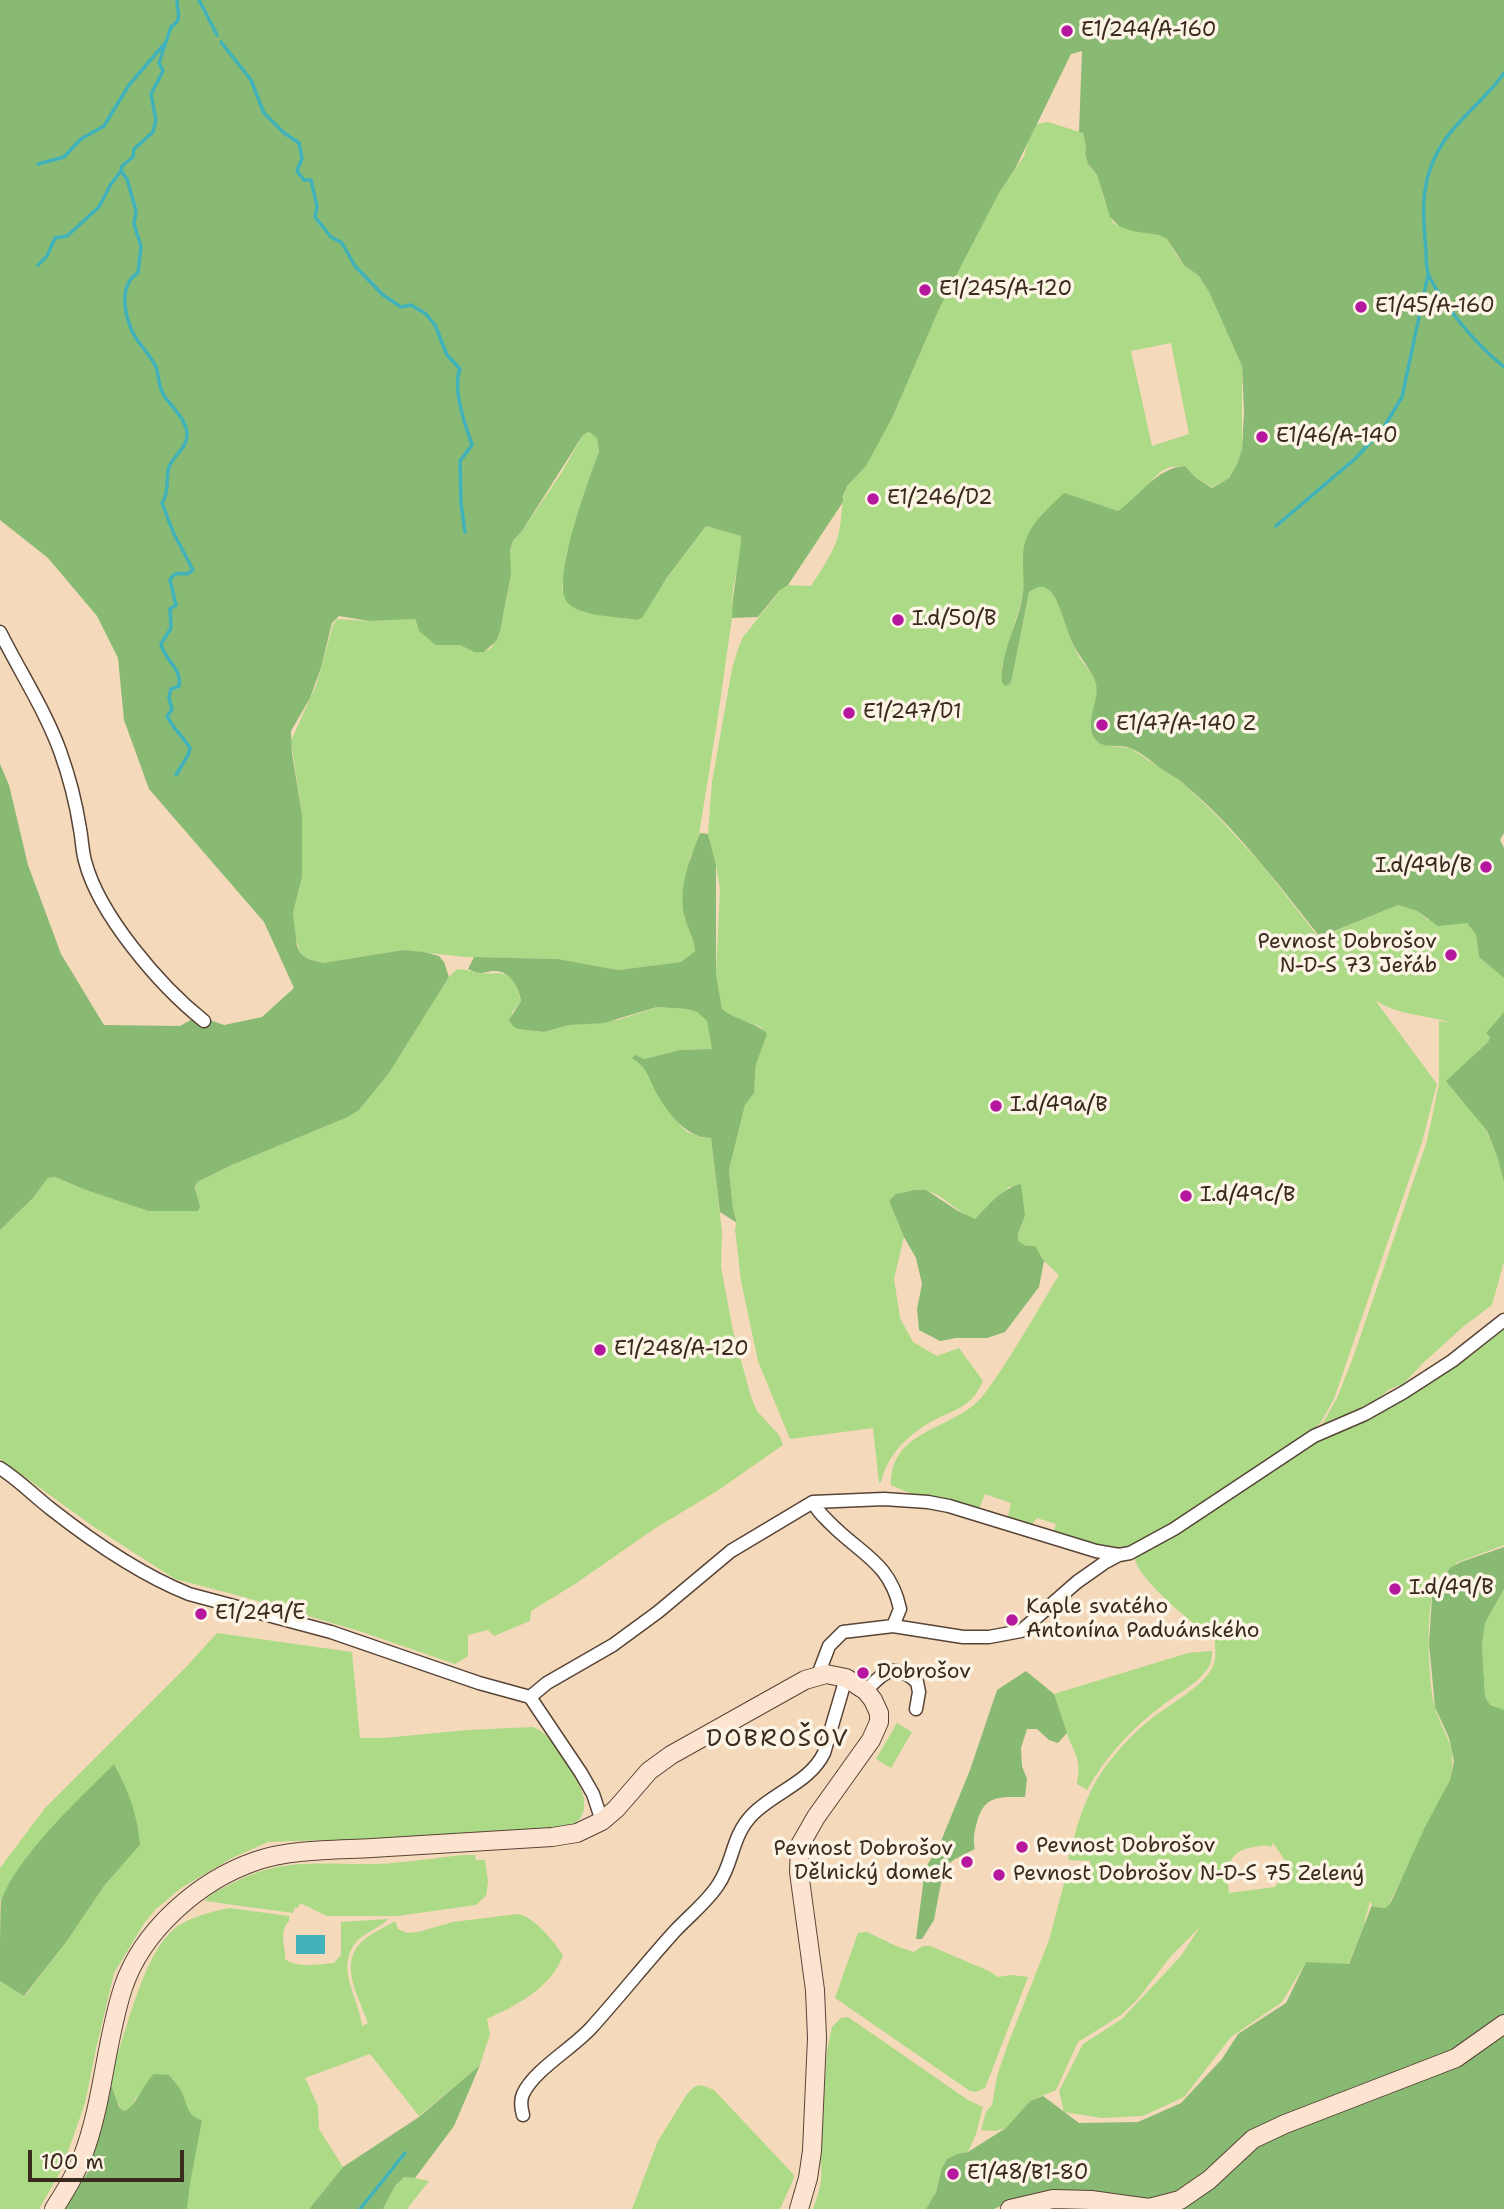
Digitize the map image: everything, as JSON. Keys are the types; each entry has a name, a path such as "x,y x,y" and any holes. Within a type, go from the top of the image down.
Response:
{"street":[{"path":"0,632 34,694 60,750 80,827 84,859 106,909 121,934 191,1011 204,1021"},
{"path":"530,1698 547,1683 613,1645 658,1612 731,1550 813,1502 884,1499 928,1502 1096,1551 1119,1555 1130,1553 1174,1529 1314,1436 1374,1410 1432,1375 1504,1320"},
{"path":"0,1468 88,1537 168,1586 331,1633 530,1698 581,1773 593,1794 602,1821"},
{"path":"813,1502 839,1533 868,1554 884,1572 892,1583 900,1609 918,1629"},
{"path":"818,1675 829,1646 843,1632 893,1626 962,1637 989,1637 1021,1631 1077,1582 1119,1555"},
{"path":"893,1626 900,1609"},
{"path":"866,1690 884,1673 895,1670 903,1672 918,1682 916,1709"},
{"path":"54,2209 79,2164 88,2140 124,1985 150,1940 170,1915 195,1893 234,1870 275,1856 327,1850 566,1835 587,1829 616,1810 649,1772 671,1755 795,1684 826,1674 846,1678 866,1690 879,1713 879,1722 863,1752 816,1817 800,1845 799,1872 815,1990 817,2038 812,2151 799,2209"},
{"path":"523,2115 521,2100 528,2087 591,2028 678,1927 713,1893 726,1873 740,1829 754,1813 818,1765 846,1678"},
{"path":"1010,2209 1053,2199 1091,2200 1149,2208 1180,2200 1209,2180 1253,2139 1455,2058 1504,2024"}],"green space":[{"path":"0,0 1504,0 1504,833 1500,840 1504,848 1504,978 1479,957 1476,935 1467,923 1438,926 1417,911 1398,905 1320,937 1239,838 1183,783 1132,749 1104,745 1097,741 1091,728 1096,684 1072,642 1056,599 1048,589 1038,587 1029,592 1012,678 1010,684 1005,686 1002,682 1004,659 1023,593 1024,545 1033,526 1064,493 1118,511 1157,477 1185,466 1195,477 1212,488 1229,478 1242,449 1242,366 1209,292 1199,276 1184,265 1167,239 1119,226 1110,217 1097,175 1088,164 1083,133 1079,132 1082,51 1071,54 1015,169 999,193 940,307 893,416 866,466 847,486 843,502 788,585 780,590 758,617 732,618 741,536 706,526 666,579 642,618 636,620 590,613 568,603 564,592 567,553 599,451 597,438 589,432 583,435 513,541 510,551 511,575 500,632 496,641 484,652 474,652 460,645 436,645 419,631 415,619 369,621 339,616 332,623 321,668 310,698 291,731 302,815 302,877 293,913 297,946 301,954 308,959 323,963 403,950 424,952 439,956 449,977 389,1073 359,1110 197,1182 195,1188 200,1207 198,1211 148,1211 55,1177 48,1178 32,1199 0,1230 0,764 9,785 28,865 61,954 104,1025 180,1026 198,1016 224,1025 262,1017 294,988 264,922 149,789 124,720 118,658 97,616 48,558 0,520"},
{"path":"1048,122 1083,133 1089,166 1097,175 1113,223 1167,239 1184,265 1199,276 1209,292 1242,366 1242,449 1229,478 1212,487 1195,477 1185,466 1170,467 1160,472 1132,501 1118,511 1099,505 1046,510 1025,542 1023,595 1002,666 1002,682 1010,684 1012,678 1029,592 1044,586 1057,601 1078,655 1096,682 1097,697 1091,720 1111,746 1130,748 1184,784 1263,866 1319,938 1398,905 1417,911 1428,920 1467,923 1476,935 1479,957 1504,978 1504,1012 1486,1033 1490,1037 1488,1042 1447,1081 1486,1130 1504,1182 1504,1262 1492,1305 1464,1326 1403,1384 1390,1389 1365,1409 1319,1430 1337,1398 1354,1355 1427,1141 1439,1084 1439,1021 1451,1023 1402,1012 1375,1000 1437,1084 1422,1142 1334,1399 1321,1422 1307,1436 1171,1526 1115,1551 1053,1534 1056,1524 1037,1518 1030,1527 1007,1521 1011,1503 985,1494 978,1511 921,1498 891,1485 893,1469 899,1455 908,1445 919,1436 958,1416 984,1395 1059,1275 1041,1255 1018,1242 1018,1233 1025,1216 1010,1186 975,1219 928,1191 906,1192 889,1201 904,1237 894,1279 900,1318 913,1342 937,1356 959,1348 983,1381 971,1399 910,1436 889,1461 879,1483 873,1428 790,1439 758,1361 741,1281 735,1229 737,1222 733,1210 729,1170 745,1105 754,1092 756,1064 765,1041 761,1027 737,1019 722,1009 716,974 720,889 708,834 712,782 732,669 743,637 783,587 811,586 826,562 838,536 847,486 893,416 940,307 999,193 1024,156 1037,124","holes":["1171,343 1189,434 1152,446 1131,351"]},
{"path":"589,432 597,438 599,451 566,555 562,588 583,612 636,620 706,526 741,536 717,723 699,834 690,857 684,917 695,951 681,962 618,970 558,959 465,957 403,950 323,963 308,959 301,954 295,936 293,913 302,877 302,815 291,741 317,683 333,625 337,619 415,619 416,625 450,645 460,645 474,652 484,652 491,648 500,632 506,603 511,575 509,557 513,541 562,472 583,435"},
{"path":"700,833 708,834 716,865 716,974 722,1009 759,1027 767,1034 756,1064 754,1093 745,1105 729,1170 737,1223 720,1212 711,1138 694,1134 679,1124 662,1102 645,1070 632,1058 635,1055 644,1059 680,1050 712,1049 707,1021 697,1012 687,1009 657,1007 604,1023 569,1025 544,1032 518,1029 509,1020 521,1001 519,991 511,978 502,972 481,973 468,969 474,957 558,959 618,970 681,962 695,951 685,919 683,896 686,874"},
{"path":"457,969 510,976 516,984 521,1001 512,1013 518,1029 544,1032 569,1025 618,1020 658,1007 687,1009 697,1012 707,1021 713,1049 680,1050 637,1061 650,1074 653,1086 679,1124 687,1132 711,1138 722,1232 721,1267 733,1331 757,1411 779,1435 783,1445 717,1491 654,1529 531,1611 530,1621 494,1636 488,1630 468,1635 468,1656 455,1664 359,1631 175,1579 94,1527 0,1459 0,1230 32,1199 48,1178 55,1177 148,1211 198,1211 197,1182 359,1110 389,1073 449,977"},
{"path":"1504,1012 1504,1182 1487,1131 1446,1081 1488,1042 1490,1037 1486,1033"},
{"path":"1021,1184 1025,1216 1018,1233 1018,1241 1026,1246 1035,1246 1044,1261 1039,1287 1005,1332 987,1338 940,1341 919,1330 917,1309 922,1284 916,1258 889,1201 896,1194 926,1190 975,1219 1001,1194"},
{"path":"1504,1326 1504,1545 1456,1563 1456,1566 1444,1573 1436,1583 1430,1608 1431,1681 1435,1707 1451,1749 1450,1780 1387,1908 1374,1907 1370,1901 1363,1928 1348,1965 1306,1962 1282,2002 1231,2037 1184,2097 1143,2116 1102,2118 1064,2112 1059,2091 1083,2044 1122,2019 1181,1956 1200,1927 1171,1956 1137,2000 1121,2015 1078,2042 1056,2090 1030,2101 1006,2128 995,2131 981,2130 986,2112 992,2105 997,2076 1008,2044 1049,1940 1065,1880 1091,1866 1090,1861 1068,1860 1087,1799 1099,1776 1127,1741 1151,1719 1201,1682 1215,1661 1215,1641 1155,1589 1137,1565 1134,1555 1293,1454","holes":["1273,1843 1289,1866 1275,1887 1229,1893 1228,1869 1238,1852 1262,1845 1271,1847"]},
{"path":"1504,1547 1504,1589 1485,1623 1482,1645 1485,1696 1490,1705 1504,1710 1504,2017 1453,2052 1283,2118 1177,2194 1149,2202 1012,2201 994,2209 926,2209 936,2192 947,2159 968,2152 1006,2128 1030,2101 1043,2096 1079,2123 1138,2122 1181,2103 1222,2059 1238,2034 1286,2003 1306,1962 1349,1964 1372,1905 1386,1908 1391,1902 1450,1780 1454,1761 1449,1738 1435,1707 1429,1643 1432,1597 1439,1581 1450,1568"},
{"path":"1504,1589 1503,1710 1490,1705 1485,1696 1482,1645 1485,1623"},
{"path":"217,1633 352,1652 360,1738 533,1727 539,1730 557,1748 577,1781 584,1800 582,1816 565,1829 345,1843 328,1840 268,1842 232,1858 181,1888 145,1922 114,1973 85,2103 62,2169 39,2209 0,2209 0,1981 25,1996 104,1886 140,1845 114,1765 74,1804 28,1856 0,1902 0,1868 45,1808"},
{"path":"1212,1651 1208,1669 1202,1676 1130,1733 1111,1754 1087,1790 1077,1784 1078,1761 1054,1694 1188,1653"},
{"path":"1026,1671 1054,1694 1067,1733 1058,1743 1049,1740 1037,1729 1027,1729 1021,1748 1022,1766 1027,1779 1025,1797 999,1798 987,1803 983,1808 975,1832 975,1849 944,1867 934,1920 922,1939 916,1939 925,1869 941,1841 970,1770 997,1690"},
{"path":"897,1723 912,1732 891,1768 876,1759"},
{"path":"114,1764 132,1803 140,1845 104,1886 67,1941 24,1996 0,1981 1,1901 9,1883 35,1847"},
{"path":"475,1855 476,1860 485,1860 488,1882 486,1896 476,1905 397,1916 327,1916 300,1903 293,1913 205,1901 215,1892 247,1876 283,1866 318,1863 376,1864"},
{"path":"229,1908 289,1916 283,1935 285,1959 302,1965 334,1963 341,1955 341,1922 388,1919 357,1941 350,1951 348,1972 362,2026 368,2023 352,1978 352,1957 366,1938 395,1921 398,1929 407,1933 453,1922 518,1914 538,1925 563,1955 558,1967 542,1986 520,2002 487,2019 490,2034 480,2065 419,2116 370,2054 305,2078 318,2106 319,2129 343,2167 309,2209 187,2209 194,2118 188,2111 180,2088 136,2098 130,2109 124,2111 114,2094 110,2075 145,1974 165,1938 178,1926 190,1920"},
{"path":"867,1932 914,1952 923,1946 930,1946 998,1977 1028,1977 985,2088 976,2092 970,2091 835,1998 858,1933"},
{"path":"848,2017 968,2100 983,2107 968,2152 951,2157 947,2161 926,2209 813,2209 821,2179 827,2051 832,2027 841,2018"},
{"path":"1504,2031 1504,2209 1169,2209 1256,2145"},
{"path":"480,2065 454,2126 415,2178 404,2177 395,2186 383,2209 309,2209 343,2167 419,2117"},
{"path":"154,2074 169,2075 180,2089 190,2112 202,2120 187,2209 64,2209 88,2172 111,2085 119,2107 124,2111 132,2105"},
{"path":"701,2085 714,2090 793,2174 794,2178 780,2209 632,2209 658,2141 687,2094 694,2087"},
{"path":"404,2176 429,2181 407,2209 383,2209 395,2186"}],"water":[{"path":"296,1935 325,1935 325,1954 296,1954"}],"waterway":[{"path":"176,775 190,748 167,716 172,710 169,697 171,689 179,686 179,680 176,669 161,644 171,628 170,609 176,605 170,580 175,574 187,574 193,570 173,532 162,503 166,494 169,467 185,443 187,434 182,419 162,393 156,367 129,324 126,291 128,284 138,273 141,246 134,224 136,211 127,179 121,171 122,166 133,157 134,149 153,132 156,120 151,94 163,71 159,63 171,27 178,19 177,0"},
{"path":"199,0 217,35"},
{"path":"38,164 64,157 81,139 104,126 129,85 166,42"},
{"path":"221,42 251,80 264,113 299,143 302,158 297,171 304,180 311,180 317,206 315,217 331,237 342,243 355,266 383,295 401,307 411,305 426,314 435,325 447,355 460,369 458,396 472,445 460,461 465,532"},
{"path":"1504,73 1444,141 1430,167 1424,194 1426,263 1429,276 1462,325 1504,367"},
{"path":"38,265 47,256 55,238 67,236 99,207 121,171"},
{"path":"1276,526 1356,458 1384,427 1402,397 1428,275"},
{"path":"360,2209 405,2153"}],"place":[{"name":"E1/244/A-160","path":"1067,31"},
{"name":"E1/245/A-120","path":"925,290"},
{"name":"E1/45/A-160","path":"1361,307"},
{"name":"E1/46/A-140","path":"1262,437"},
{"name":"E1/246/D2","path":"873,499"},
{"name":"I.d/50/B","path":"898,620"},
{"name":"E1/247/D1","path":"849,713"},
{"name":"E1/47/A-140 Z","path":"1102,725"},
{"name":"I.d/49b/B","path":"1486,867"},
{"name":"Pevnost Dobrošov N-D-S 73 Jeřáb","path":"1451,955"},
{"name":"I.d/49a/B","path":"996,1106"},
{"name":"I.d/49c/B","path":"1186,1196"},
{"name":"E1/248/A-120","path":"600,1350"},
{"name":"I.d/49/B","path":"1395,1589"},
{"name":"E1/249/E","path":"201,1614"},
{"name":"Kaple svatého Antonína Paduánského","path":"1012,1620"},
{"name":"Dobrošov","path":"863,1673"},
{"name":"Pevnost Dobrošov","path":"1022,1847"},
{"name":"Pevnost Dobrošov Dělnický domek","path":"967,1862"},
{"name":"Pevnost Dobrošov N-D-S 75 Zelený","path":"999,1875"},
{"name":"E1/48/B1-80","path":"953,2174"}],"district":[{"name":"DOBROŠOV","path":"778,1740"}]}
